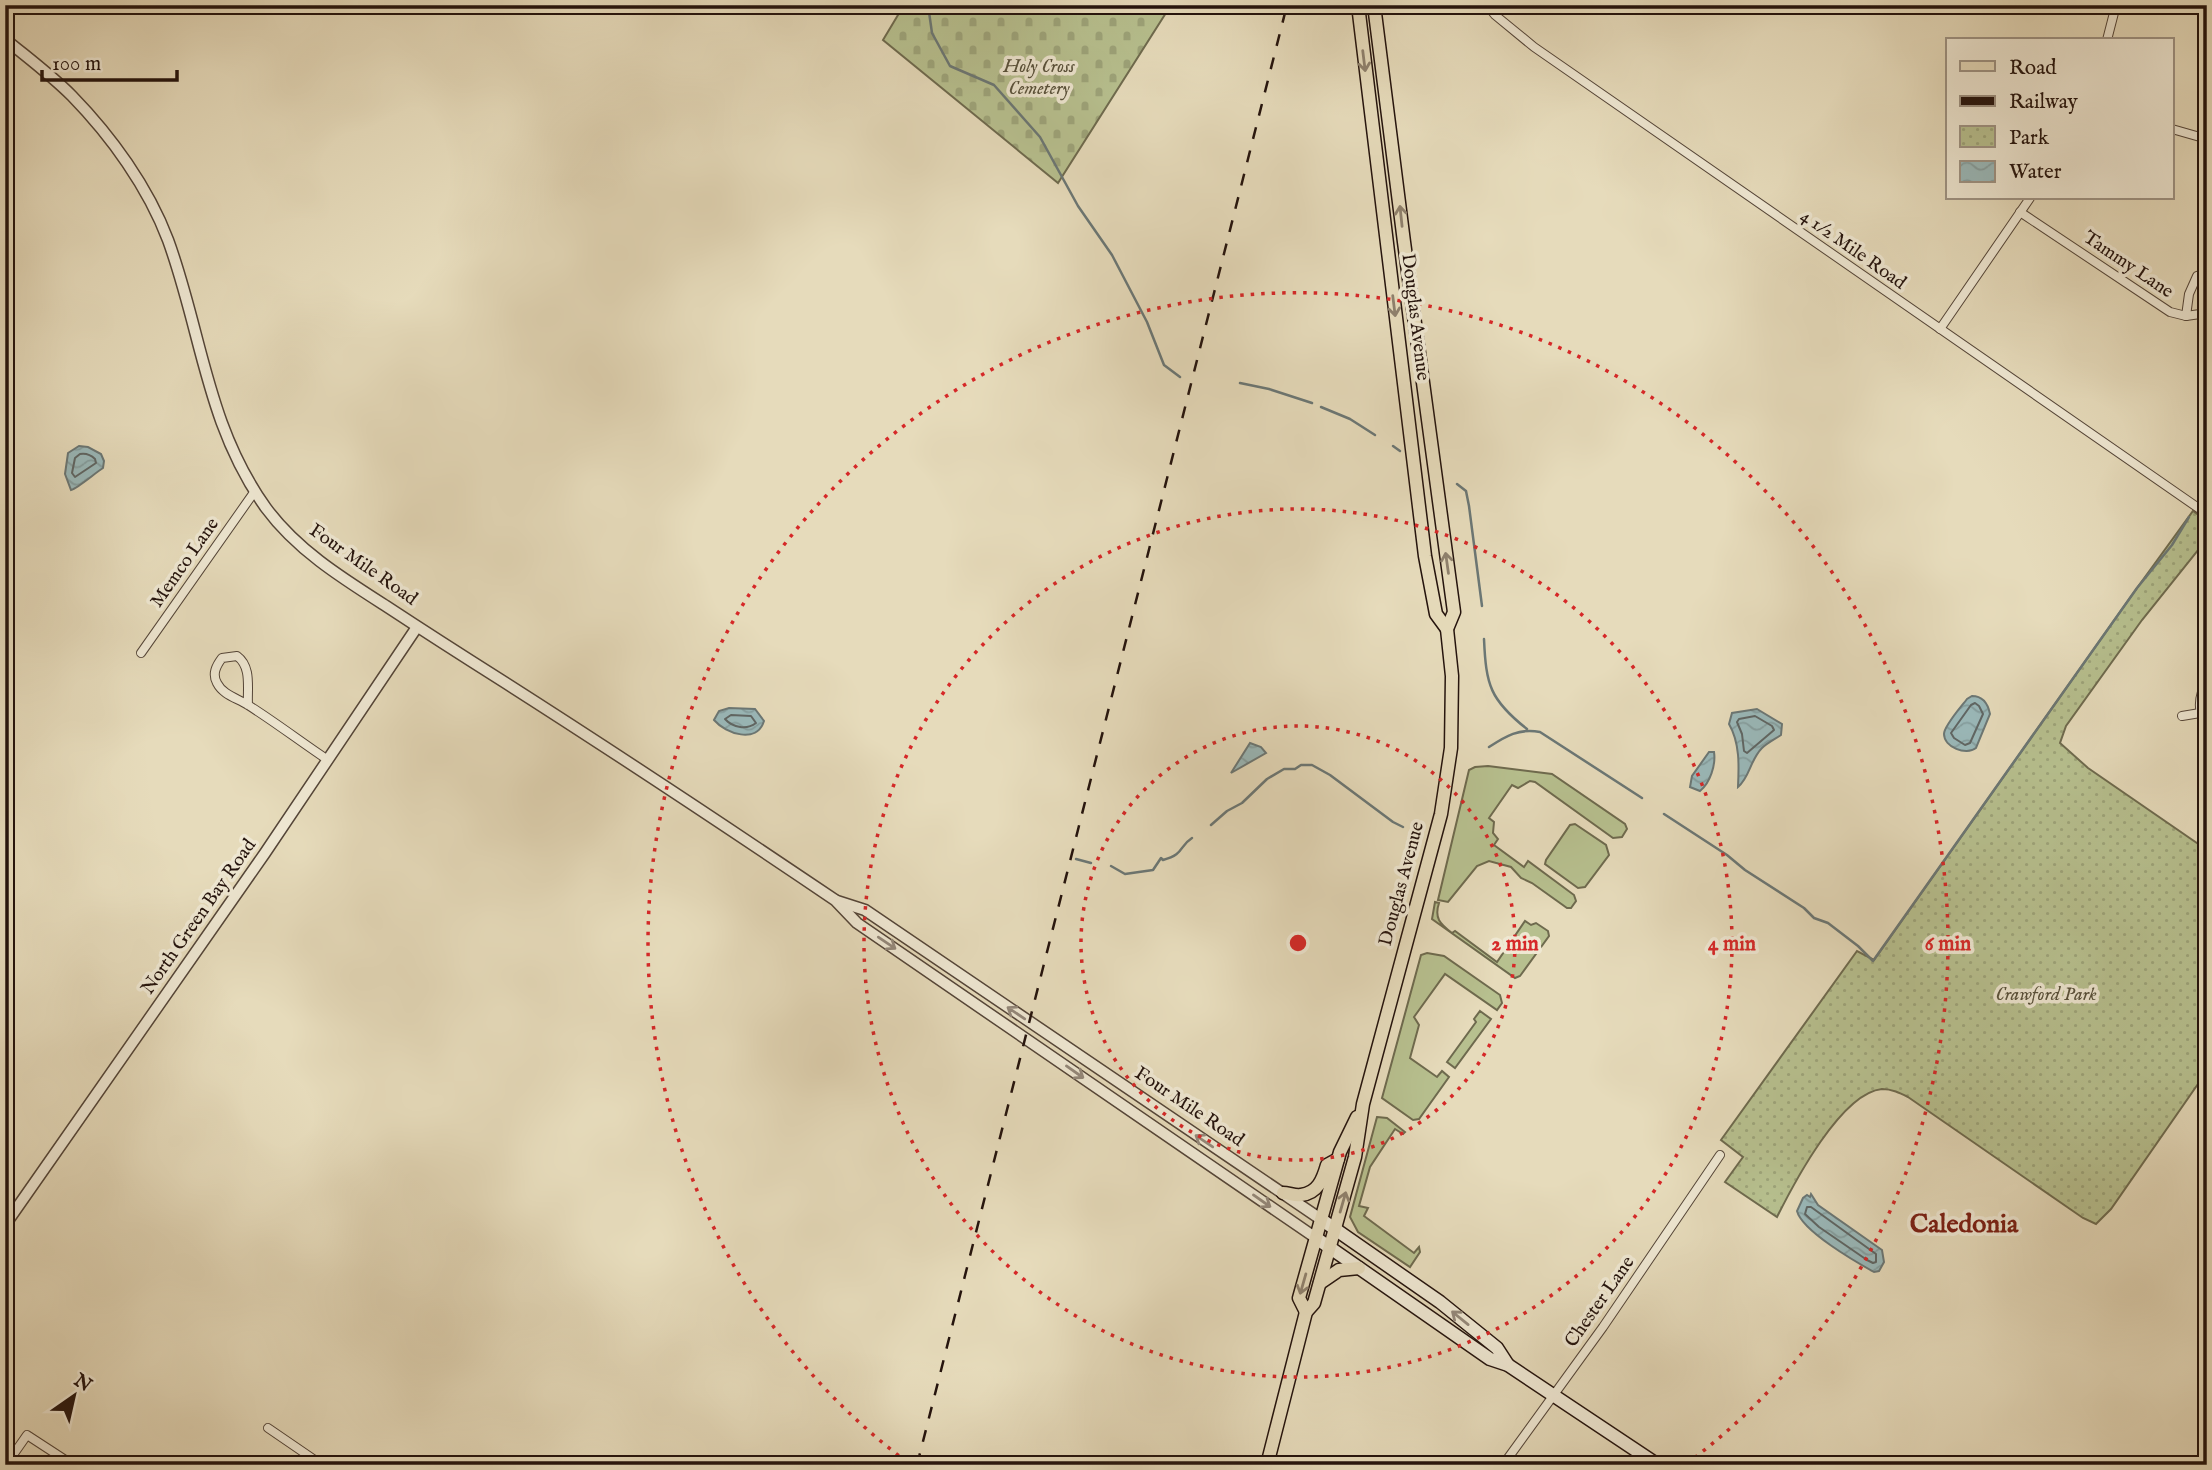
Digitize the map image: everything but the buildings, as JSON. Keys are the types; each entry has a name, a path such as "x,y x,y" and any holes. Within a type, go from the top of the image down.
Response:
{"main road":[{"name":"Douglas Avenue","path":"1358,5 1425,556 1436,614 1447,629"},
{"name":"Douglas Avenue","path":"1267,1465 1306,1312 1314,1303 1355,1157 1363,1104 1438,826 1447,781 1453,712 1447,629 1454,612 1374,5"},
{"name":"Douglas Avenue","path":"1306,1312 1299,1298 1338,1159 1363,1104"},
{"path":"1283,1193 1296,1195 1314,1190 1327,1165 1338,1159"},
{"name":"Four Mile Road","path":"1322,1220 1440,1302 1497,1348 1508,1365"},
{"name":"Four Mile Road","path":"1316,1238 1490,1359 1508,1365 1658,1465"},
{"path":"1320,1283 1339,1270 1359,1268"}],"street":[{"name":"4 1/2 Mile Road","path":"1488,5 1495,15 1534,47 2207,514"},
{"path":"2108,38 2116,5"},
{"name":"Four Mile Road","path":"5,39 69,94 127,163 155,211 178,269 221,425 255,491 268,510 305,550 417,627 642,769 835,900 857,923 1316,1238"},
{"path":"2174,130 2207,139"},
{"path":"1940,329 2029,200"},
{"name":"Tammy Lane","path":"2020,212 2170,312 2186,316 2207,313"},
{"name":"Tammy Lane","path":"2186,316 2193,283 2197,276 2207,274"},
{"name":"Memco Lane","path":"141,653 255,491"},
{"name":"North Green Bay Road","path":"5,1225 328,760 417,627"},
{"path":"247,705 248,681 243,661 237,656 222,659 215,669 217,683 228,694 328,760"},
{"path":"2207,681 2200,698 2200,713 2207,728"},
{"path":"2182,716 2200,713"},
{"name":"Four Mile Road","path":"835,900 865,910 1322,1220"},
{"name":"Chester Lane","path":"1503,1465 1720,1155"},
{"path":"268,1428 322,1465"},
{"path":"6,1465 27,1435 73,1465"}],"green space":[{"name":"Holy Cross Cemetery","path":"904,5 1171,5 1058,183 883,40"},
{"name":"Crawford Park","path":"2193,511 2207,521 2207,539 2142,620 2066,726 2060,743 2088,768 2207,850 2207,1071 2111,1209 2096,1224 2083,1218 1908,1097 1893,1090 1882,1089 1866,1094 1835,1122 1807,1163 1777,1217 1725,1182 1743,1157 1721,1140 1857,951 1874,960"},
{"path":"1488,766 1552,774 1625,824 1627,829 1622,837 1613,838 1530,781 1518,788 1512,785 1489,818 1494,822 1493,833 1498,839 1494,845 1524,867 1528,861 1574,895 1576,901 1571,908 1521,878 1511,867 1489,861 1477,866 1448,902 1438,900 1469,770"},
{"path":"1575,824 1606,845 1609,855 1585,887 1578,888 1545,864 1570,825"},
{"path":"1435,902 1439,903 1438,917 1444,927 1452,933 1455,931 1497,962 1525,921 1531,925 1536,923 1548,931 1549,936 1520,976 1515,978 1432,919"},
{"path":"1427,953 1444,956 1500,995 1502,1003 1497,1010 1445,974 1414,1017 1419,1025 1410,1058 1437,1077 1442,1071 1449,1077 1419,1119 1413,1120 1382,1098 1421,955"},
{"path":"1480,1011 1491,1019 1455,1068 1447,1062 1476,1022 1474,1019"},
{"path":"1377,1117 1387,1118 1405,1132 1403,1134 1395,1129 1370,1167 1359,1206 1368,1208 1364,1216 1414,1253 1419,1247 1420,1252 1410,1267 1358,1232 1350,1217"}],"water":[{"path":"79,446 88,447 101,454 103,468 71,490 65,474 68,453"},
{"path":"1972,696 1984,701 1990,714 1976,748 1961,751 1948,743 1944,734 1953,716"},
{"path":"729,708 755,709 764,721 755,733 733,733 714,720 719,711"},
{"path":"1757,709 1782,724 1781,735 1766,744 1758,753 1738,787 1737,747 1729,724 1732,713"},
{"path":"1250,743 1261,747 1266,753 1231,773"},
{"path":"1709,752 1714,752 1713,768 1707,783 1700,791 1690,787 1692,776"},
{"path":"1811,1194 1818,1205 1882,1250 1884,1262 1879,1271 1874,1272 1843,1254 1801,1219 1797,1211 1803,1198 1807,1195 1810,1197"}],"waterway":[{"path":"928,5 932,33 950,66 994,85 1040,137 1078,206 1112,255 1147,322 1164,365 1180,377"},
{"path":"1240,383 1312,403"},
{"path":"1321,407 1350,419 1375,435"},
{"path":"1393,446 1400,451"},
{"path":"1457,484 1466,491 1482,606"},
{"path":"2199,500 2207,489"},
{"path":"1664,814 1804,908 1814,918 1828,923 1873,961 2137,588 2172,545 2189,517"},
{"path":"1484,639 1486,668 1492,690 1505,709 1527,729"},
{"path":"1489,747 1513,734 1540,732 1642,798"},
{"path":"1211,825 1227,811 1242,803 1267,779 1284,769 1312,765 1403,827"},
{"path":"1111,866 1125,874 1153,870 1161,858 1163,860 1175,855 1192,838"},
{"path":"1076,859 1091,863"}],"railway":[{"path":"917,1465 1287,5"}],"district":[{"name":"Caledonia","path":"1964,1224"}]}
